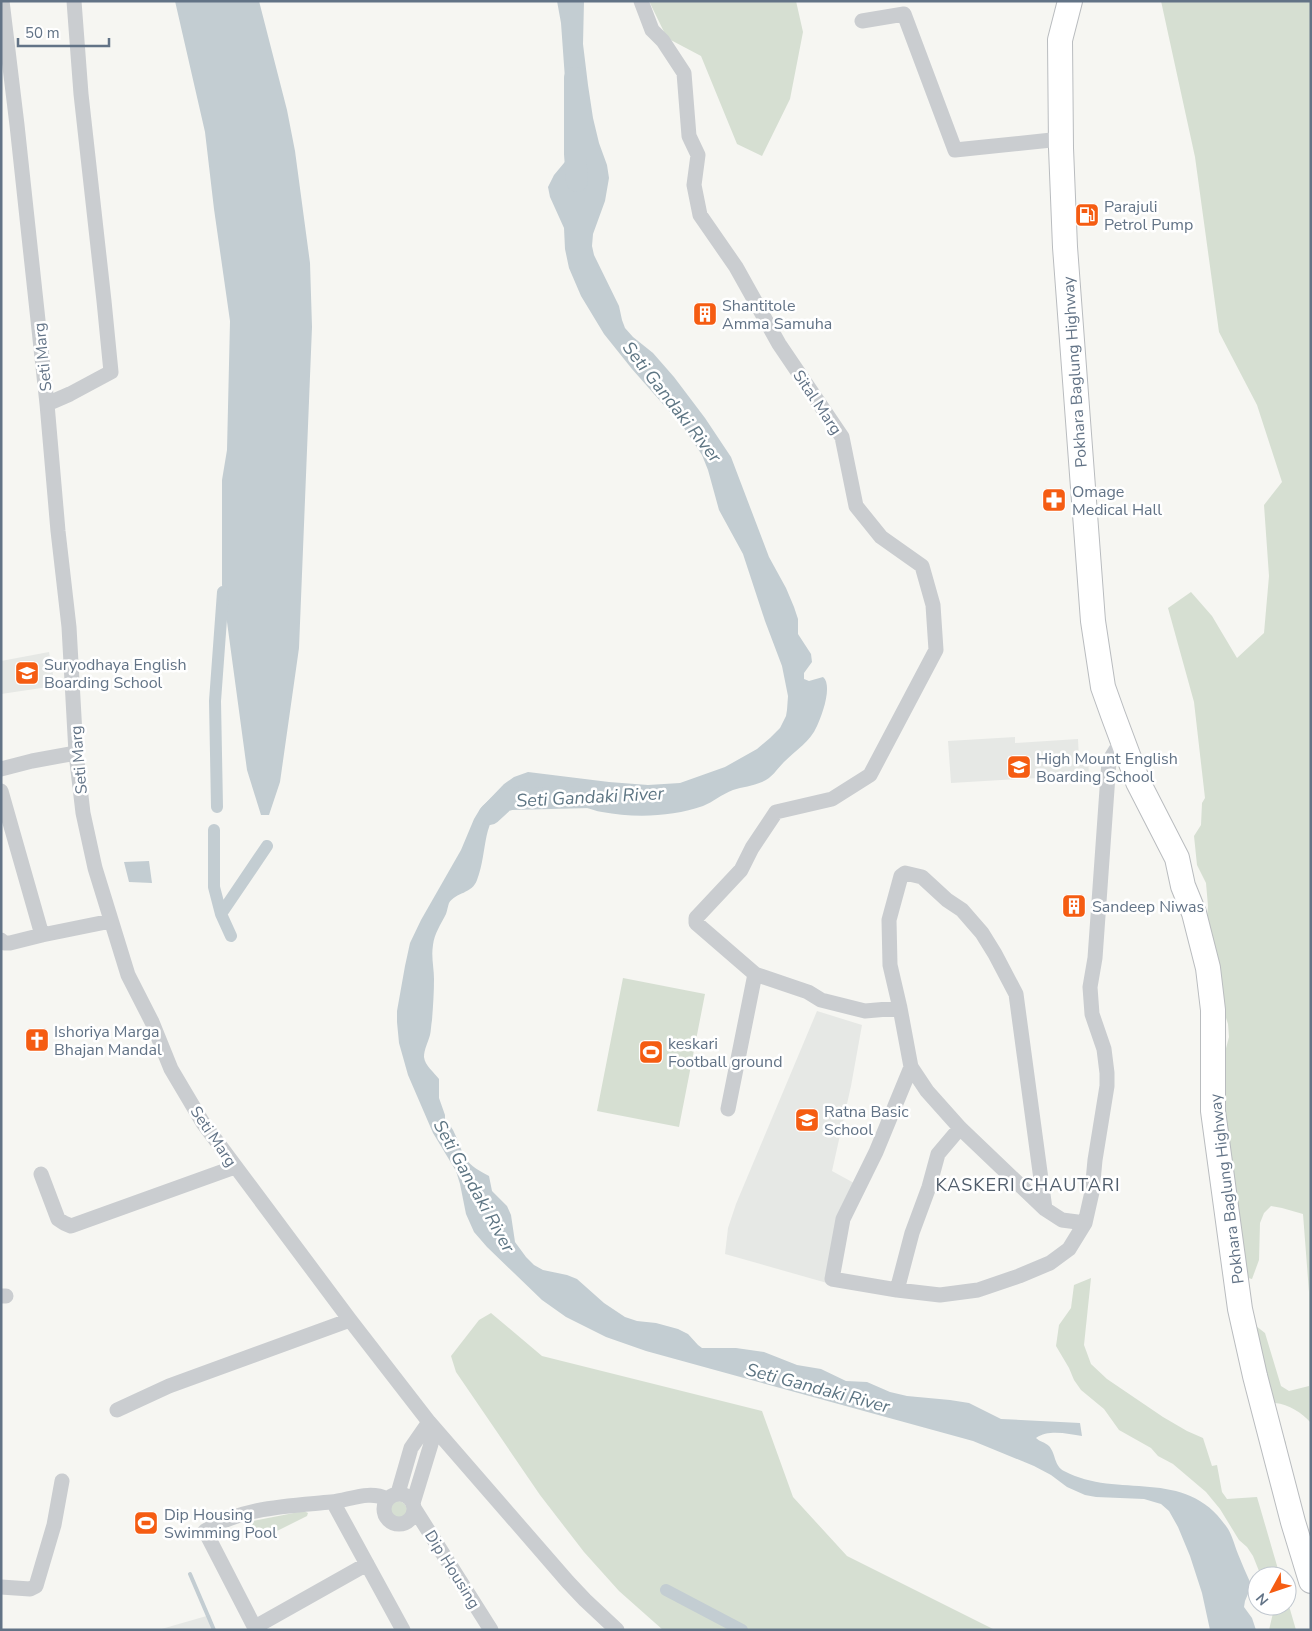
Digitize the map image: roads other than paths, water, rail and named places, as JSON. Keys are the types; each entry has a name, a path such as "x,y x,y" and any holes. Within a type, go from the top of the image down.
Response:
{"highway":[{"name":"Pokhara Baglung Highway","path":"1070,1 1060,40 1061,139 1065,247 1092,621 1104,687 1138,782 1177,858 1183,886 1194,913 1208,968 1213,1010 1213,1111 1240,1309 1293,1522 1311,1581"}],"street":[{"name":"Seti Marg","path":"2,1 17,125 69,627 76,753 83,814 95,868 128,975 152,1022 172,1069 203,1122 235,1167 429,1422 568,1582 617,1630"},
{"path":"46,404 70,394 111,372 81,94 74,1"},
{"name":"Sital Marg","path":"641,1 652,30 663,41 684,73 689,136 698,155 694,185 700,215 736,267 780,344 842,437 856,506 881,538 922,566 933,605 936,650 870,775 832,799 776,812 752,848 741,870 696,918 696,923 755,974"},
{"path":"862,21 904,14 956,150 1061,139"},
{"path":"911,1068 876,1152 843,1219 832,1279 897,1290 940,1294 978,1290 1050,1263 1069,1249 1085,1223 1092,1192 1095,1160 1108,1086 1104,1049 1092,1014 1090,987 1095,958 1109,761 1122,740"},
{"path":"1,769 76,753"},
{"path":"1,791 42,935"},
{"path":"1045,1209 1016,994 982,933 962,910 947,900 922,877 905,873 901,876 889,920 890,964 911,1068 927,1091 960,1128 1045,1209 1062,1220 1085,1223"},
{"path":"1,940 4,943 10,943 112,921"},
{"path":"728,1109 755,974 808,992 820,1000 865,1011 900,1008"},
{"path":"897,1290 912,1233 929,1187 938,1154 960,1128"},
{"path":"41,1174 58,1219 64,1224 71,1226 235,1167"},
{"path":"117,1410 169,1386 350,1320"},
{"path":"429,1422 431,1444 412,1517 408,1521 399,1524 394,1523 384,1514 384,1505 392,1496 411,1448 429,1422"},
{"path":"1,1587 30,1589 36,1586 54,1525 62,1481"},
{"path":"367,1564 256,1628 205,1531 243,1514 281,1506 333,1502 370,1494 407,1496 414,1505"},
{"path":"333,1502 401,1629"},
{"name":"Dip Housing","path":"414,1505 492,1630"}],"water":[{"path":"175,1 259,1 287,110 295,151 310,263 312,327 299,648 280,782 269,815 261,815 247,770 222,585 222,480 227,450 230,321 205,132"},
{"path":"557,1 584,1 583,44 588,85 593,118 609,178 605,201 593,234 592,246 594,255 619,306 625,328 653,353 674,377 731,457 769,557 794,607 798,619 798,634 811,654 812,662 804,673 804,679 809,681 823,677 826,681 827,693 826,701 814,732 772,776 759,783 729,792 703,806 679,812 640,816 602,812 551,795 530,794 506,804 497,812 487,832 481,867 475,885 452,899 449,903 434,941 432,954 434,984 432,1020 424,1057 428,1066 439,1079 439,1098 445,1115 445,1121 453,1130 465,1158 473,1166 489,1176 492,1191 507,1206 511,1215 515,1242 526,1257 543,1270 577,1279 604,1303 625,1317 678,1329 688,1334 702,1348 736,1348 764,1352 797,1365 821,1369 846,1381 867,1382 890,1392 907,1396 969,1403 1001,1419 1080,1423 1082,1436 1053,1433 1036,1438 1049,1446 1058,1466 1064,1471 1085,1479 1106,1483 1171,1490 1191,1496 1209,1508 1228,1529 1247,1575 1247,1596 1244,1607 1247,1611 1247,1616 1252,1618 1256,1630 1210,1630 1202,1593 1190,1556 1178,1527 1169,1511 1161,1504 1144,1499 1085,1495 1067,1487 1051,1475 1034,1466 973,1441 646,1351 606,1337 566,1317 542,1300 487,1247 474,1232 466,1214 456,1171 433,1133 408,1075 399,1043 397,1011 410,943 461,850 480,809 504,784 514,777 528,772 648,785 680,783 725,767 757,749 780,728 787,710 788,696 782,666 743,554 719,510 702,455 684,428 604,334 581,296 569,268 565,249 564,228 550,197 548,187 554,175 582,140 565,79 561,23"},
{"path":"149,861 152,883 129,882 124,862"},
{"name":"Dip Housing Swimming Pool","path":"155,1515 157,1525 154,1526 154,1532 151,1532 149,1528 137,1530 135,1520"}],"waterway":[{"name":"Seti Gandaki River","path":"575,78 577,181"},
{"path":"217,807 215,701 223,592"},
{"name":"Seti Gandaki River","path":"490,814 504,801 511,799 590,797"},
{"path":"214,830 214,887 221,914"},
{"path":"231,936 221,914 267,846"},
{"path":"190,1574 214,1630"},
{"path":"666,1590 742,1630"}],"place":[{"name":"Parajuli Petrol Pump","path":"1087,215"},
{"name":"Shantitole Amma Samuha","path":"705,314"},
{"name":"Omage Medical Hall","path":"1054,500"},
{"name":"Suryodhaya English Boarding School","path":"27,673"},
{"name":"High Mount English Boarding School","path":"1019,767"},
{"name":"Sandeep Niwas","path":"1074,906"},
{"name":"Ishoriya Marga Bhajan Mandal","path":"37,1040"},
{"name":"keskari Football ground","path":"651,1052"},
{"name":"Ratna Basic School","path":"807,1120"},
{"name":"Dip Housing Swimming Pool","path":"146,1523"}],"district":[{"name":"KASKERI CHAUTARI","path":"1028,1185"}]}
